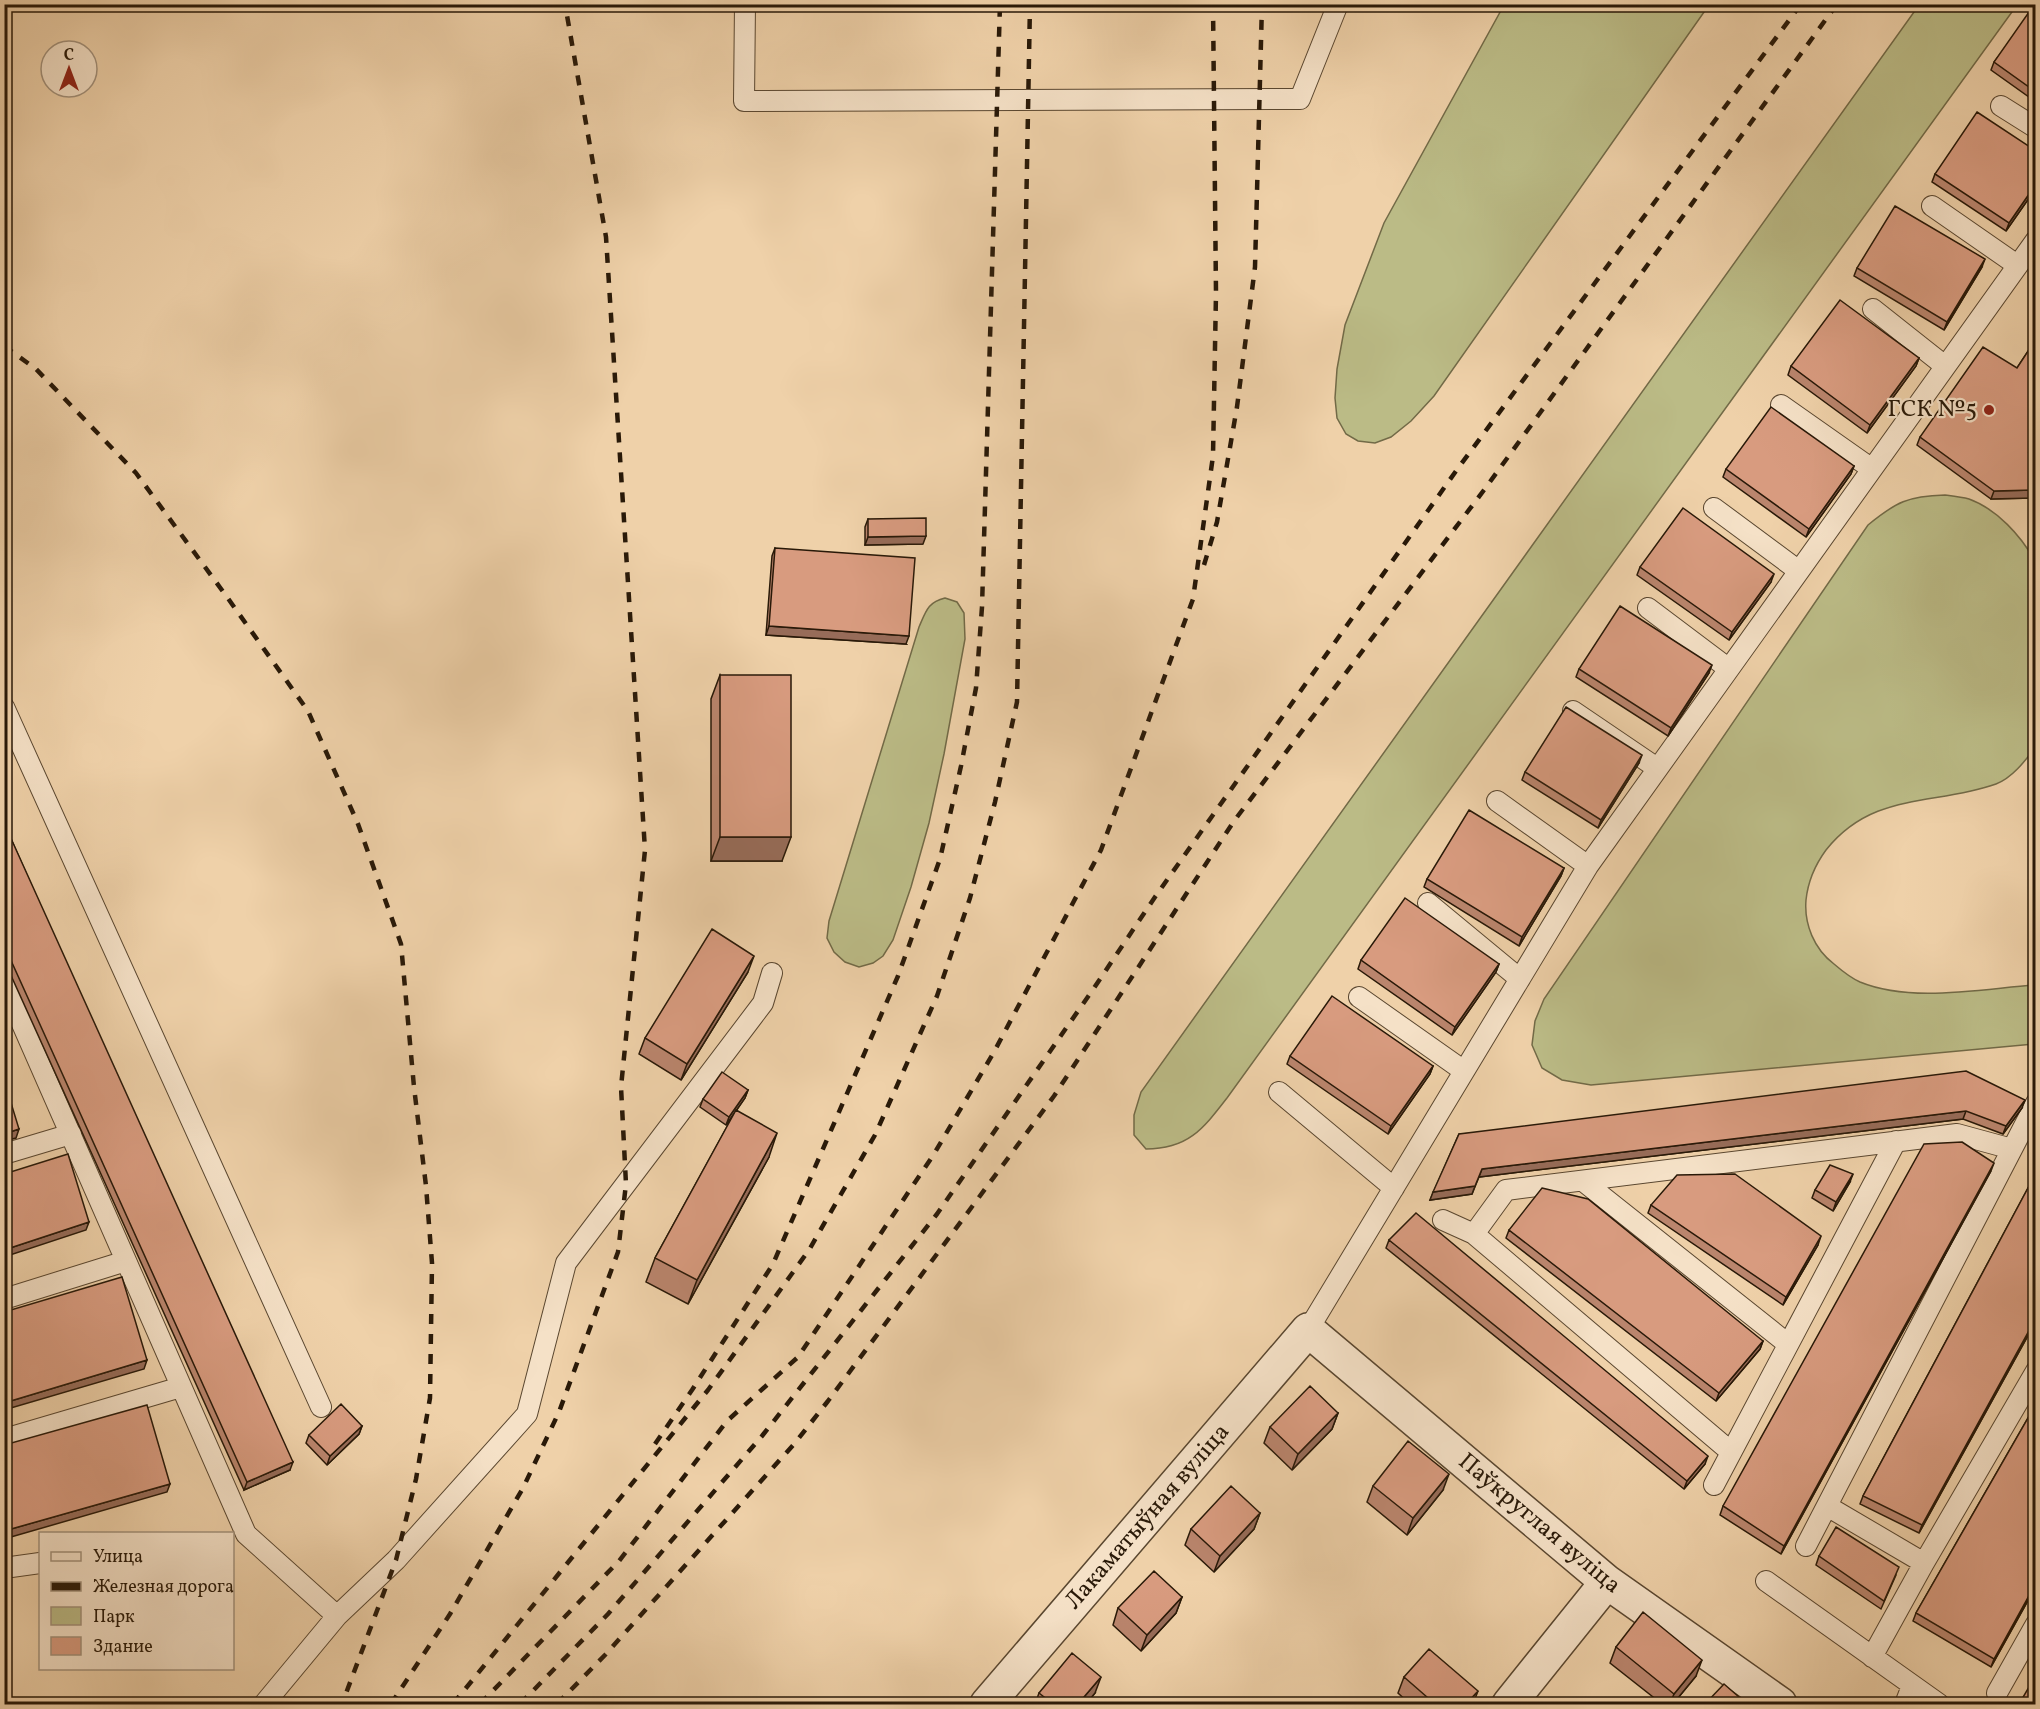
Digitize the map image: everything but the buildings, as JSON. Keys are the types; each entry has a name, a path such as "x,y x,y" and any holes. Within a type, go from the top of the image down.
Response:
{"street":[{"name":"Паўкруглая вуліца","path":"1308,1330 1606,1582 1780,1704"},
{"name":"Лакаматыўная вуліца","path":"987,1704 1308,1330"},
{"path":"1509,1704 1606,1582"}],"lane":[{"path":"745,4 744,101 1300,99 1338,4"},
{"path":"2001,106 2036,128"},
{"path":"1932,206 2017,265"},
{"path":"1308,1330 1588,866 2036,240"},
{"path":"1873,309 1945,366"},
{"path":"1780,405 1872,469"},
{"path":"1714,508 1799,570"},
{"path":"1648,608 1729,669"},
{"path":"4,707 321,1407"},
{"path":"1573,711 1657,768"},
{"path":"1497,801 1588,866"},
{"path":"1428,903 1520,979"},
{"path":"264,1704 337,1616 396,1560 527,1414 566,1263 763,1003 772,973"},
{"path":"4,983 13,1023 70,1134 181,1387 239,1535 337,1616"},
{"path":"1359,998 1464,1071"},
{"path":"1279,1092 1394,1188"},
{"path":"1806,1546 2036,1103"},
{"path":"4,1154 70,1134"},
{"path":"1474,1234 1506,1190 1957,1134 2012,1149"},
{"path":"1714,1485 1896,1142"},
{"path":"1583,1180 1788,1344"},
{"path":"1443,1220 1474,1234 1731,1452"},
{"path":"4,1299 126,1261"},
{"path":"1872,1657 2036,1371"},
{"path":"4,1439 181,1387"},
{"path":"1827,1506 1924,1563"},
{"path":"4,1568 39,1563"},
{"path":"1766,1581 1939,1704"},
{"path":"1997,1693 2036,1624"},
{"path":"1905,1704 1912,1686"}],"green space":[{"path":"1504,5 1709,5 1434,396 1411,421 1391,437 1375,443 1358,441 1346,434 1337,418 1335,398 1337,369 1345,325 1384,223"},
{"path":"1919,5 2017,5 1227,1098 1202,1128 1184,1141 1161,1148 1146,1149 1134,1135 1134,1115 1141,1092"},
{"path":"1945,495 1969,499 1989,509 2023,542 2035,561 2035,748 2013,773 1996,784 1973,791 1884,809 1844,831 1826,850 1813,873 1806,900 1807,918 1816,943 1827,958 1860,982 1880,988 1901,992 1946,993 2035,985 2035,1044 1591,1085 1562,1080 1542,1068 1532,1045 1535,1021 1544,999 1868,525 1903,502 1921,497"},
{"path":"945,598 957,602 964,613 965,639 929,823 893,940 883,956 873,963 859,967 845,962 834,952 827,938 829,921 919,627 931,605"}],"railway":[{"path":"391,1704 450,1614 523,1488 559,1412 618,1252 626,1184 621,1087 645,850 606,237 565,4"},
{"path":"655,1444 773,1264 898,976 940,859 976,688 982,607 1000,4"},
{"path":"453,1704 708,1390 809,1250 875,1135 937,996 970,898 995,802 1017,702 1030,4"},
{"path":"480,1704 619,1561 727,1421 798,1357 934,1154 994,1052 1101,850 1193,599 1213,456 1216,293 1213,4"},
{"path":"1204,565 1217,522 1237,407 1255,267 1262,4"},
{"path":"520,1704 608,1614 762,1436 937,1214 1155,897 1456,471 1801,4"},
{"path":"557,1704 605,1655 795,1443 828,1401 1054,1096 1234,821 1484,490 1837,4"},
{"path":"4,346 36,369 136,473 308,711 358,824 401,944 432,1263 430,1398 416,1479 396,1560 342,1704"}],"place":[{"name":"ГСК №5","path":"1989,410"}]}
